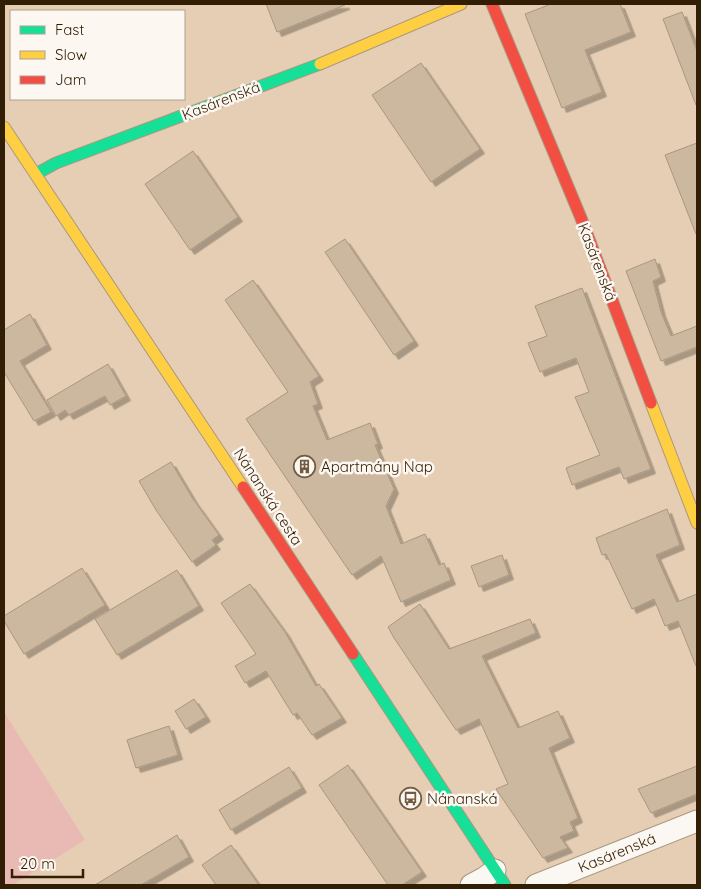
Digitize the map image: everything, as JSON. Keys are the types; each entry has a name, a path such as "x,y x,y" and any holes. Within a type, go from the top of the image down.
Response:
{"street":[{"name":"Kasárenská","path":"36,174 56,163 322,63 460,4"},
{"name":"Kasárenská","path":"492,4 581,218 697,523"},
{"name":"Nánanská cesta","path":"4,127 500,878"},
{"name":"Kasárenská","path":"536,885 697,821"},
{"path":"471,885 484,878 500,878"}],"shaded area":[{"path":"4,712 85,840 13,885 4,885"}],"building":[{"path":"266,4 345,4 345,5 277,32"},
{"path":"551,4 620,4 631,32 585,50 602,92 562,108 525,14"},
{"path":"682,12 697,51 696,105 663,19"},
{"path":"421,63 480,149 431,182 372,95"},
{"path":"697,143 697,234 696,234 665,155"},
{"path":"193,151 238,217 190,250 145,184"},
{"path":"345,239 414,341 394,355 325,252"},
{"path":"655,259 661,277 653,281 661,312 671,336 697,326 697,347 661,361 626,271"},
{"path":"253,280 319,376 310,382 318,404 313,406 327,440 370,423 378,444 375,445 394,489 386,506 401,544 425,534 439,565 444,563 451,580 401,602 381,556 352,575 246,419 288,392 225,300"},
{"path":"582,288 651,469 624,479 619,467 572,485 566,468 600,455 575,397 589,392 576,358 540,372 528,343 547,336 535,306"},
{"path":"30,314 47,345 20,361 51,412 34,421 4,372 4,330"},
{"path":"108,364 126,396 110,405 105,396 69,415 65,410 56,416 47,400"},
{"path":"171,462 193,499 219,535 212,540 216,545 192,562 156,510 139,481"},
{"path":"667,509 680,545 656,555 677,602 697,594 697,666 678,621 665,626 654,599 632,609 606,554 602,555 596,538"},
{"path":"502,555 509,575 479,587 471,566"},
{"path":"82,568 105,605 24,654 4,621 4,616"},
{"path":"177,570 199,606 117,655 95,619"},
{"path":"250,584 285,632 316,686 319,684 342,718 312,735 297,713 293,715 266,671 245,683 235,666 256,654 221,603"},
{"path":"420,604 449,649 530,619 536,633 482,656 518,728 558,711 570,738 549,748 578,818 570,822 574,831 560,837 568,848 543,858 496,789 508,784 479,719 456,730 394,638 388,627"},
{"path":"194,699 206,717 186,729 175,711"},
{"path":"169,726 178,755 136,768 127,740"},
{"path":"348,765 422,872 402,885 388,885 319,785"},
{"path":"697,766 697,794 651,813 638,789"},
{"path":"289,767 302,788 231,830 219,810"},
{"path":"177,835 189,857 141,885 95,885"},
{"path":"231,845 259,885 216,885 202,865"}],"traffic: fast":[{"path":"36,174 56,163 320,64"},
{"path":"353,654 505,885"}],"traffic: slow":[{"path":"320,64 461,4"},
{"path":"4,127 243,487"},
{"path":"651,403 697,523"}],"traffic: jam":[{"path":"492,4 581,218 651,403"},
{"path":"243,487 353,654"}],"place":[{"name":"Apartmány Nap","path":"305,467"},
{"name":"Nánanská","path":"411,799"}]}
